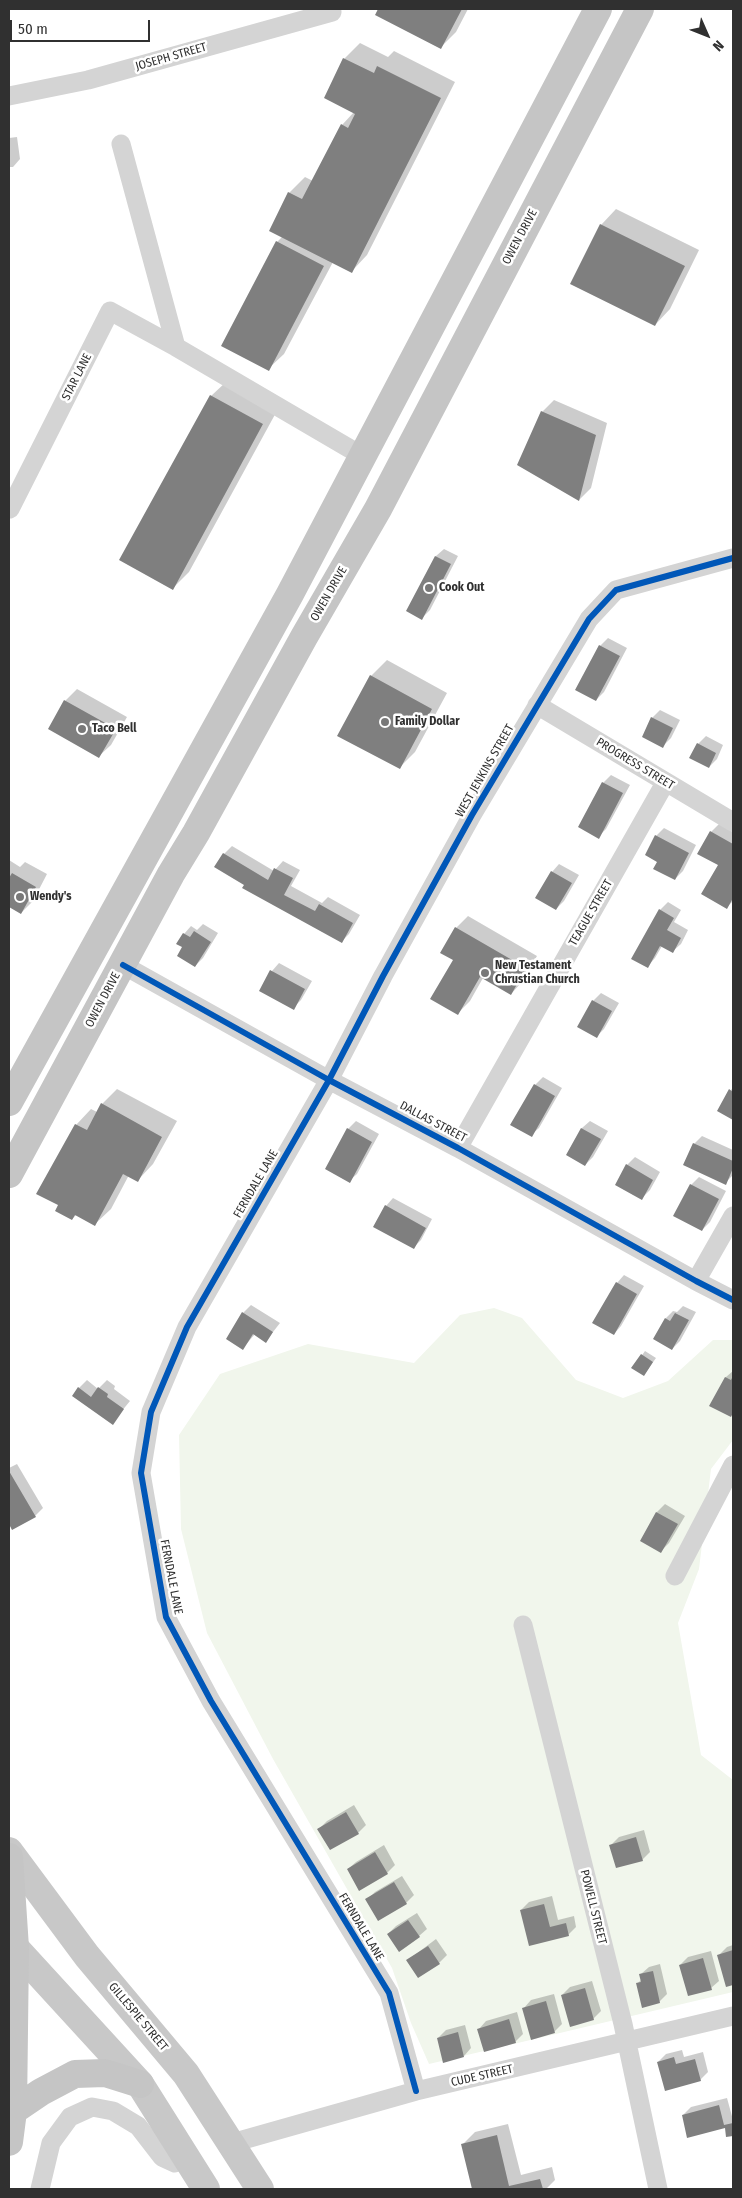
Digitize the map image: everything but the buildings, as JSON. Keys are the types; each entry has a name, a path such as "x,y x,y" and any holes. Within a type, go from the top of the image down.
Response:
{"highway":[{"path":"9,1102 364,457 392,400 598,9"},
{"name":"OWEN DRIVE","path":"9,1174 304,637 378,510 640,9"},
{"path":"304,637 303,622 306,608 400,429 401,411 392,400"},
{"path":"123,965 112,957 111,948 226,742 226,732 220,720"},
{"path":"9,1857 12,1944 13,2111 9,2142"},
{"path":"13,2111 41,2092 75,2074 105,2073 140,2084"}],"main road":[{"name":"GILLESPIE STREET","path":"9,1851 87,1956 186,2074 260,2189"},
{"path":"12,1944 140,2084 206,2189"}],"street":[{"name":"JOSEPH STREET","path":"9,96 88,80 332,12"},
{"path":"121,144 176,347"},
{"name":"STAR LANE","path":"10,509 110,311 176,347 364,457"},
{"name":"WEST JENKINS STREET","path":"329,1080 383,976 467,824 589,619 616,590 733,558"},
{"name":"PROGRESS STREET","path":"537,705 733,822"},
{"name":"TEAGUE STREET","path":"458,1148 665,783"},
{"name":"DALLAS STREET","path":"123,965 329,1080 458,1148 733,1300"},
{"name":"FERNDALE LANE","path":"329,1080 187,1326 151,1412 140,1473 166,1617 211,1701 389,1993 416,2091"},
{"path":"696,1281 733,1216"},
{"path":"675,1576 733,1464"},
{"name":"POWELL STREET","path":"523,1625 623,2024 658,2189"},
{"name":"CUDE STREET","path":"232,2143 416,2091 626,2043 733,2016"},
{"path":"40,2189 51,2142 70,2117 92,2108 113,2111 138,2126 162,2157 175,2162 188,2158"}],"shaded area":[{"path":"494,1308 522,1318 576,1380 623,1398 668,1381 713,1340 733,1340 733,1440 711,1469 699,1569 678,1623 701,1755 733,1780 733,1992 429,2064 411,2023 392,1968 273,1759 207,1633 181,1529 179,1435 220,1374 308,1344 414,1363 460,1315"}],"cycle path":[{"path":"416,2091 389,1993 211,1701 166,1617 141,1473 151,1412 187,1327 329,1080 383,976 472,815 589,619 616,590 733,558"},
{"path":"123,965 329,1080 458,1148 733,1300"}],"place":[{"name":"Cook Out","path":"429,588"},
{"name":"Family Dollar","path":"385,722"},
{"name":"Taco Bell","path":"82,729"},
{"name":"Wendy's","path":"20,897"},
{"name":"New Testament Chrustian Church","path":"485,973"}]}
